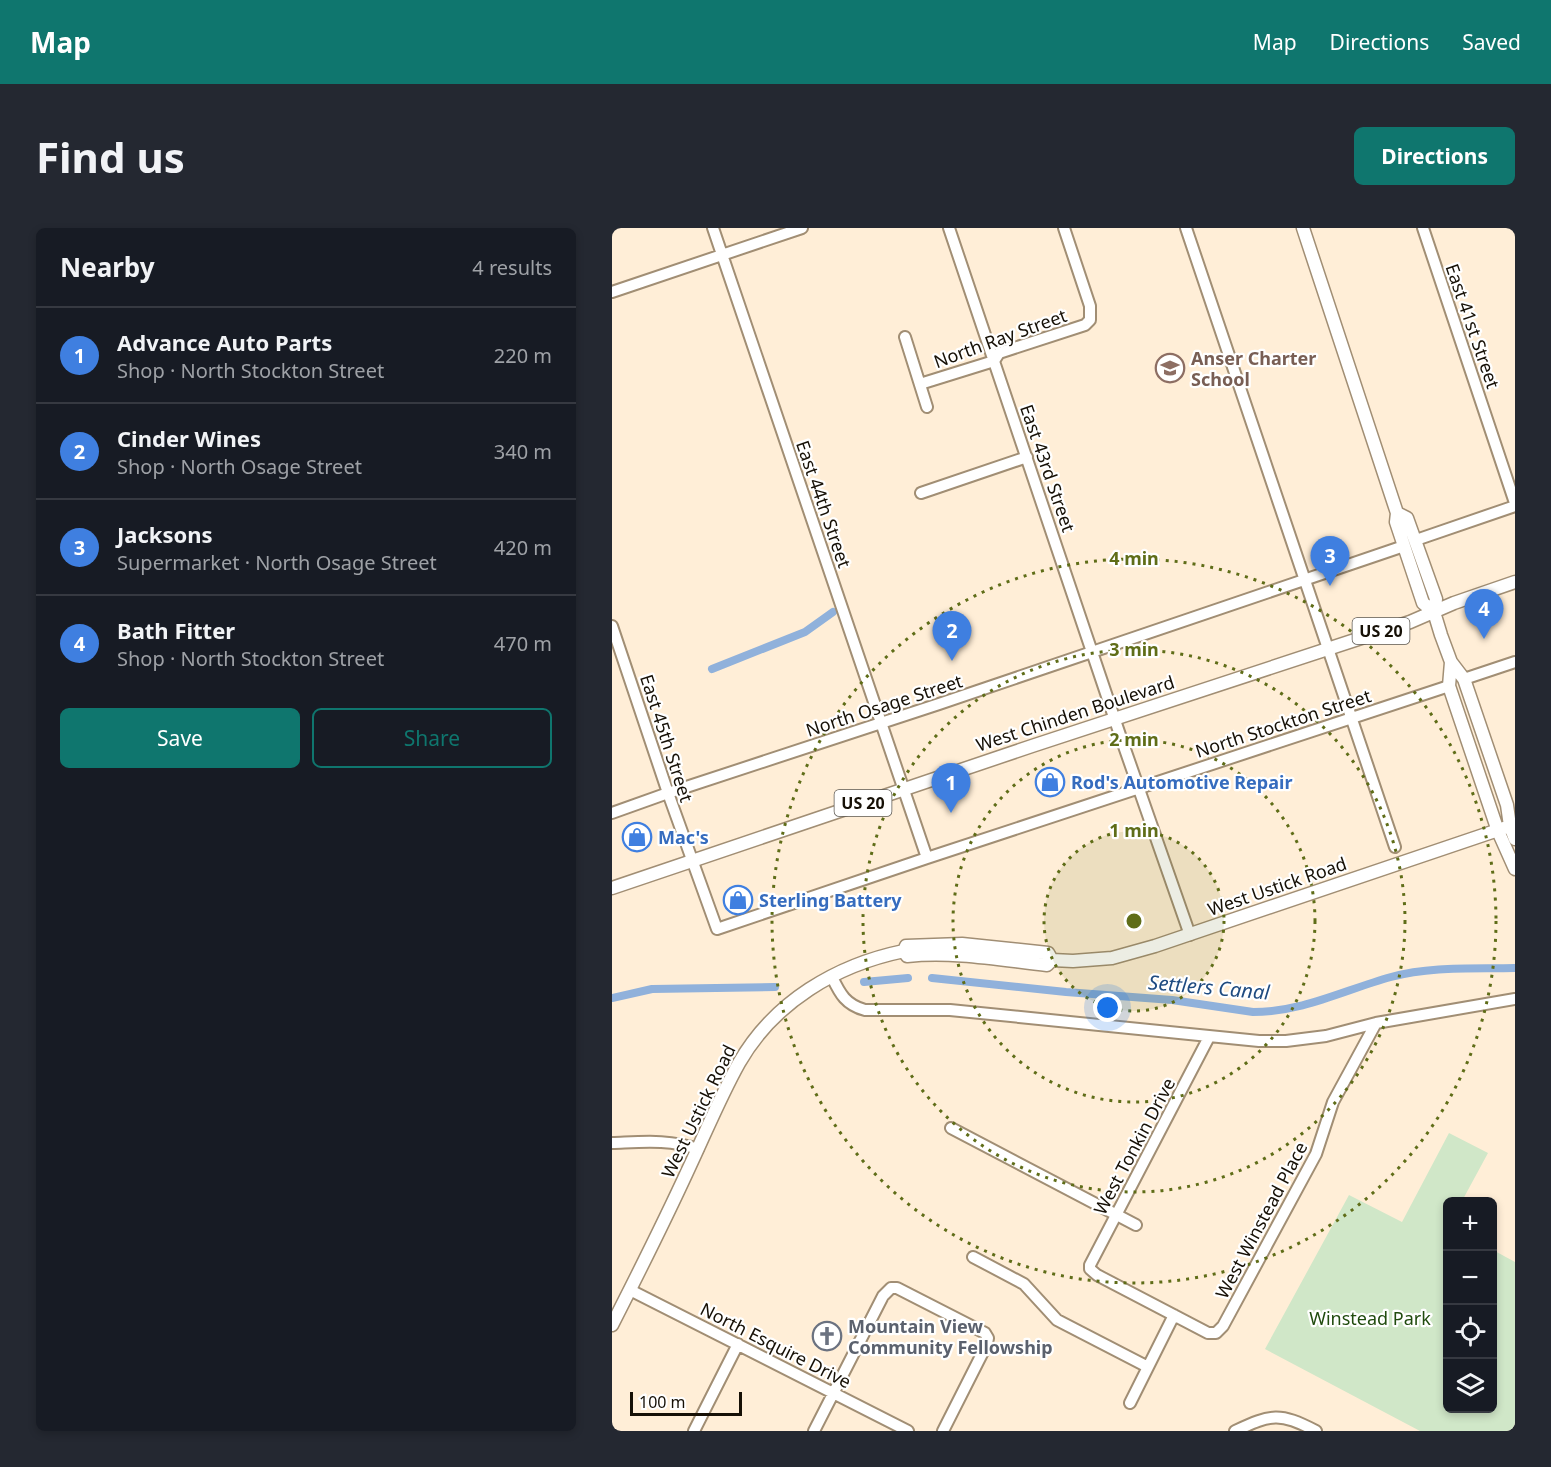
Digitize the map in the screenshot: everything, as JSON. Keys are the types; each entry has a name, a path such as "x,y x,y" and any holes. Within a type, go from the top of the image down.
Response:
{"main road":[{"path":"1303,228 1397,513 1407,518 1423,603 1434,612 1451,662 1464,679 1507,805 1504,828"},
{"name":"West Chinden Boulevard","path":"612,888 1410,622 1515,582"},
{"path":"1451,662 1449,686 1504,828 1515,869"},
{"path":"1504,828 1515,839"},
{"name":"West Ustick Road","path":"612,1325 739,1063 767,1024 791,1001 818,983 881,956 904,951 907,956 961,955 1047,965 1052,960 1085,961 1112,958 1190,935 1504,828"}],"street":[{"name":"East 44th Street","path":"713,228 927,858"},
{"path":"612,292 802,228"},
{"name":"East 43rd Street","path":"950,228 1138,788 1190,935"},
{"name":"North Ray Street","path":"920,384 994,361 999,353 1085,325 1090,320 1090,306 1064,228"},
{"path":"1186,228 1395,847"},
{"name":"East 41st Street","path":"1423,228 1515,505"},
{"path":"905,337 927,407"},
{"path":"921,493 1027,457"},
{"name":"North Osage Street","path":"612,813 1306,580 1515,505"},
{"name":"East 45th Street","path":"612,626 717,929"},
{"path":"1464,679 1515,662"},
{"name":"North Stockton Street","path":"717,929 1449,686"},
{"path":"832,977 839,993 853,1006 865,1010 950,1010 1209,1038 1259,1041 1286,1041 1326,1036 1376,1023 1515,999"},
{"name":"West Winstead Place","path":"1174,1316 1208,1333 1216,1333 1223,1326 1316,1154 1333,1102 1376,1023"},
{"name":"West Tonkin Drive","path":"1174,1316 1097,1275 1090,1269 1090,1261 1209,1038"},
{"path":"951,1128 1136,1225"},
{"path":"612,1143 663,1141 680,1143 698,1149"},
{"path":"973,1257 1024,1284 1057,1320 1148,1367"},
{"path":"813,1431 884,1296 891,1288 897,1288 985,1333 988,1338 943,1431"},
{"name":"North Esquire Drive","path":"630,1290 908,1431"},
{"path":"1130,1403 1174,1316"},
{"path":"694,1431 738,1344"},
{"path":"1235,1431 1261,1419 1277,1416 1296,1421 1316,1431"}],"green space":[{"name":"Winstead Park","path":"1449,1133 1488,1153 1464,1197 1443,1197 1443,1413 1497,1413 1497,1252 1515,1262 1515,1431 1420,1431 1265,1349 1349,1195 1402,1222"}],"waterway":[{"path":"712,669 805,632 833,612"},
{"name":"Settlers Canal","path":"932,978 1172,1000 1253,1012 1306,1004 1406,973 1453,969 1515,968"},
{"name":"Settlers Canal","path":"864,982 908,978"},
{"name":"Settlers Canal","path":"612,998 652,989 775,987"}],"place":[{"name":"Anser Charter School","path":"1170,368"},
{"name":"Jacksons","path":"1330,586"},
{"name":"Bath Fitter","path":"1484,639"},
{"name":"Cinder Wines","path":"952,661"},
{"name":"Rod's Automotive Repair","path":"1050,782"},
{"name":"Advance Auto Parts","path":"951,813"},
{"name":"Mac's","path":"637,837"},
{"name":"Sterling Battery","path":"738,900"},
{"name":"Mountain View Community Fellowship","path":"827,1336"}]}
